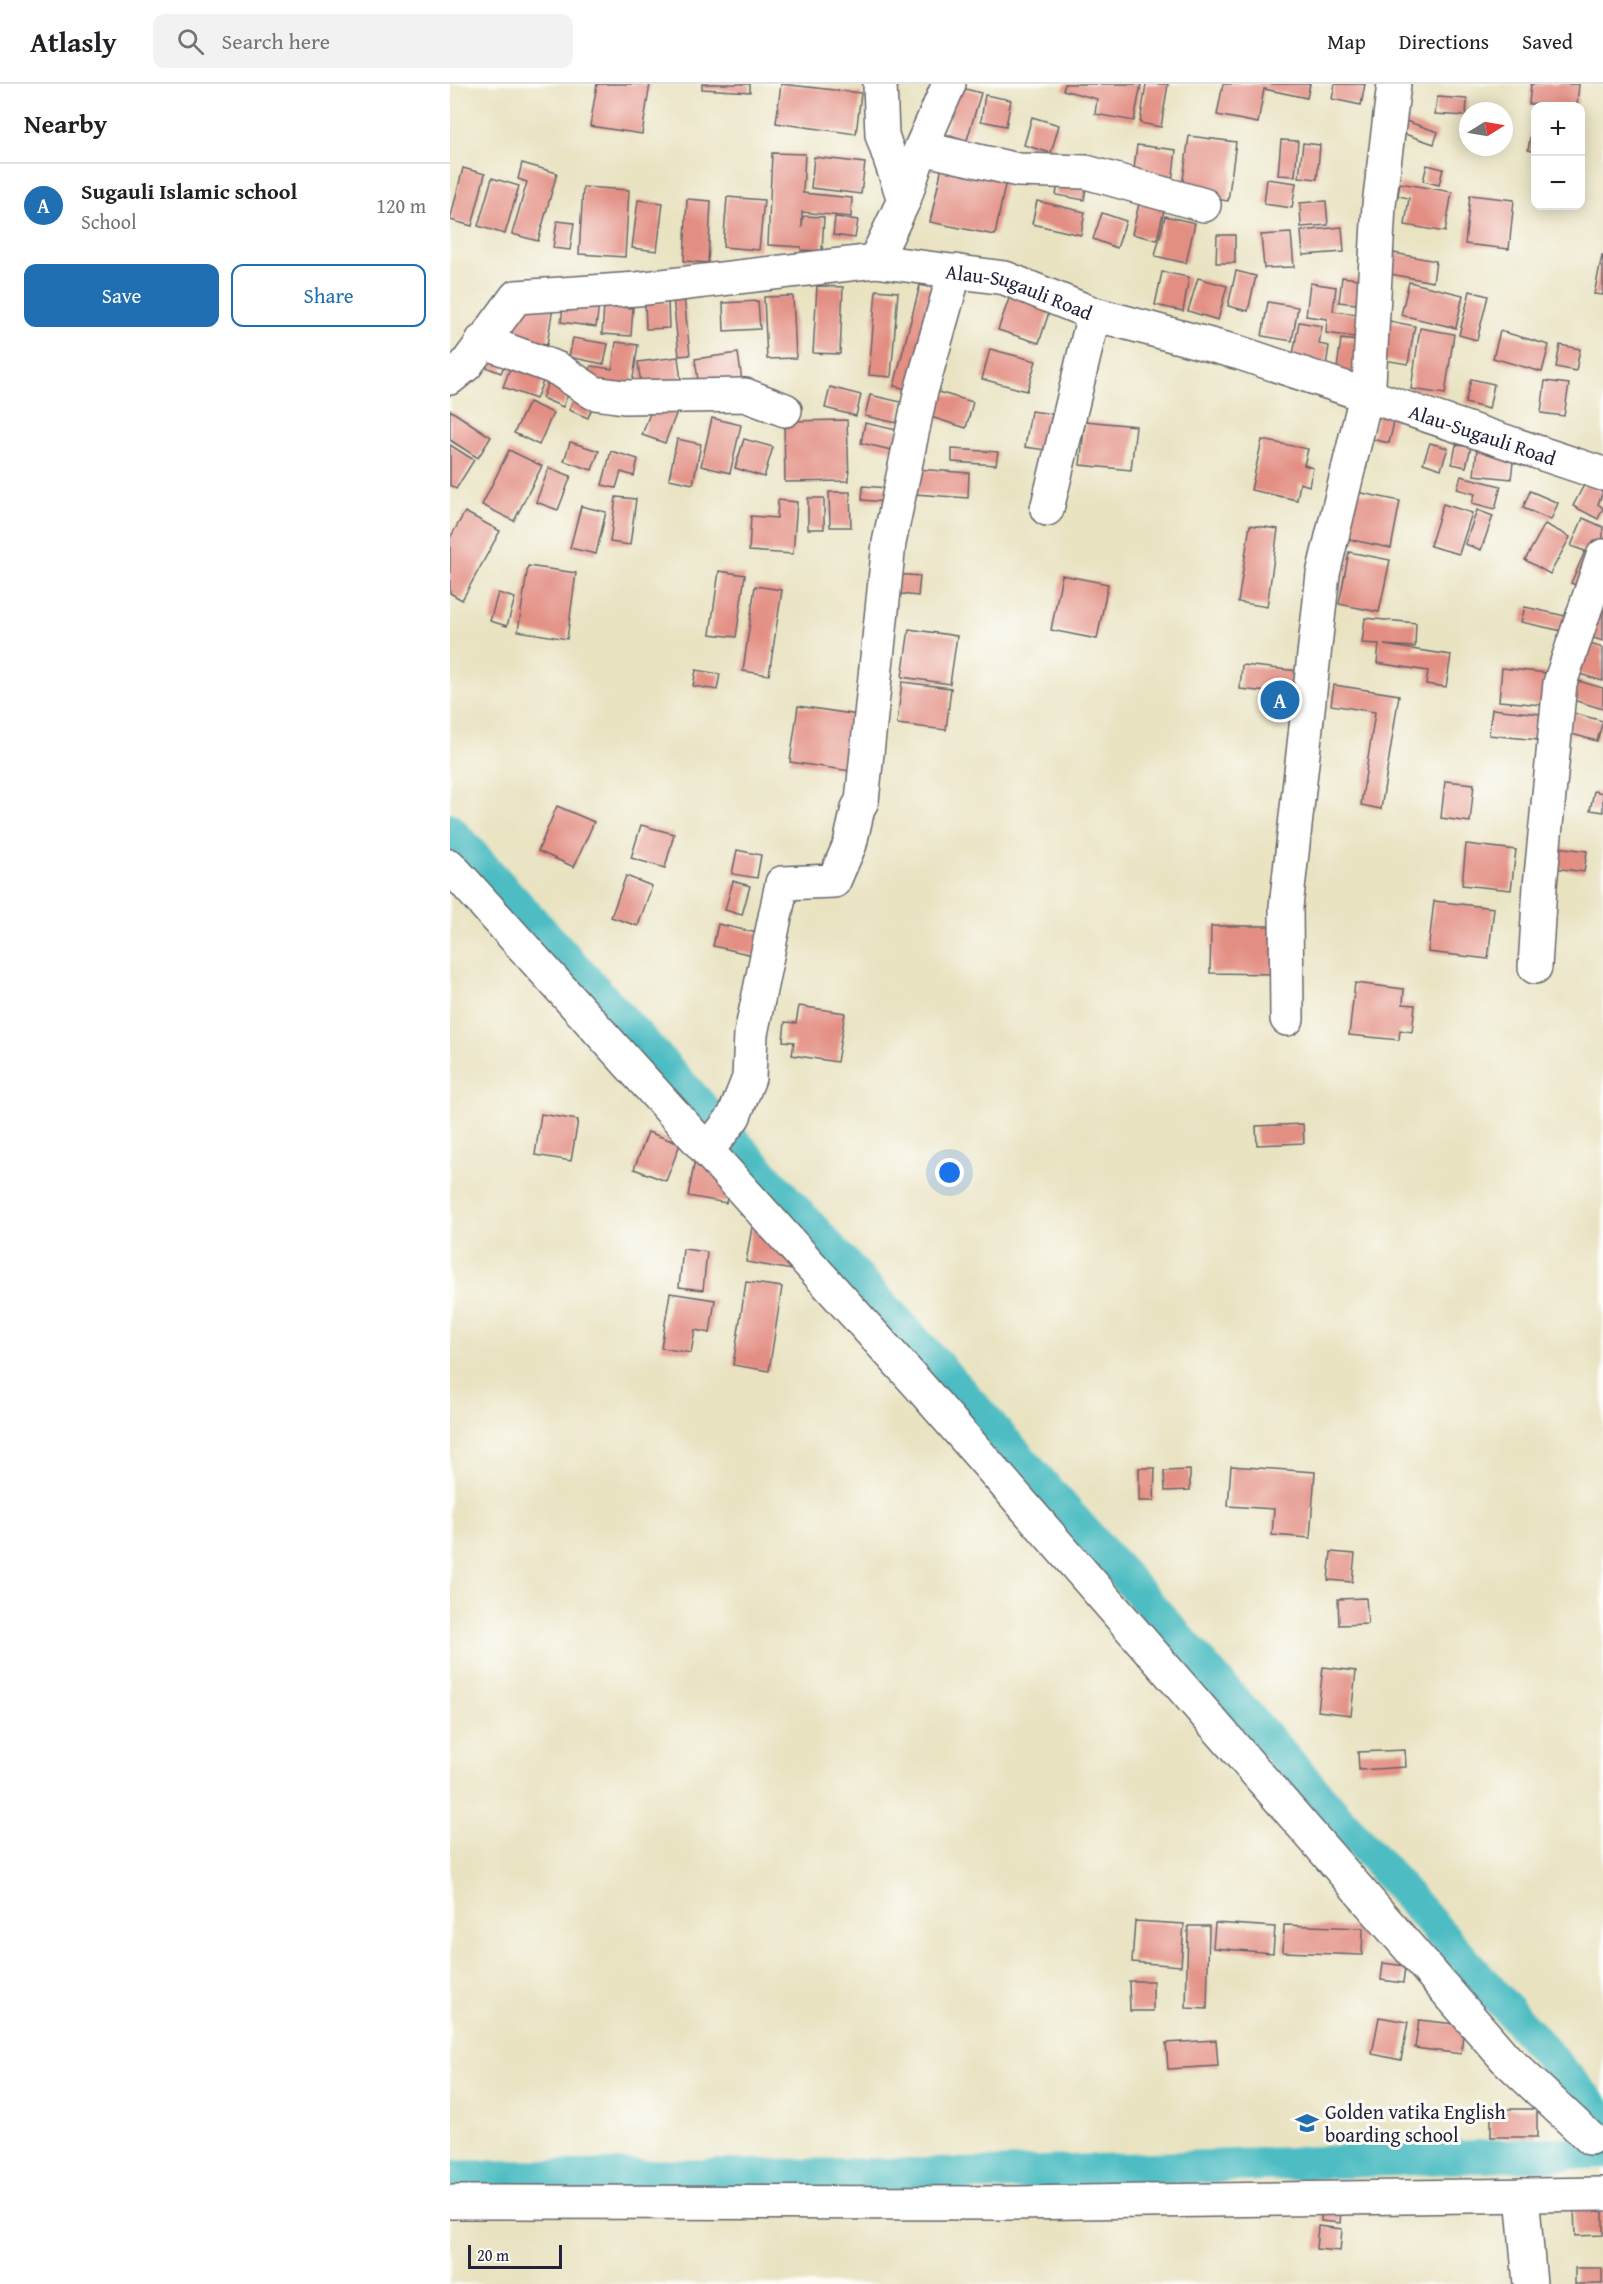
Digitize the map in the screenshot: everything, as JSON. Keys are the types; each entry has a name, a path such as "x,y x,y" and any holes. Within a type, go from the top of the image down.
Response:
{"street":[{"path":"880,84 882,135 904,200"},
{"path":"875,261 904,200 921,148 949,84"},
{"path":"1287,1019 1286,907 1323,574 1367,395 1379,205 1392,84"},
{"path":"921,148 1018,170 1086,172 1203,205"},
{"name":"Alau-Sugauli Road","path":"450,378 466,364 516,297 637,289 875,261 1005,278 1094,314 1240,353 1603,474"},
{"path":"705,1148 718,1137 734,1116 749,1078 751,1034 782,883 834,881 850,844 858,808 862,801 889,543 921,395 955,272"},
{"path":"1047,509 1094,314"},
{"path":"482,341 558,369 594,393 624,397 745,395 785,410"},
{"path":"1535,967 1540,886 1560,683 1603,556"},
{"path":"450,866 917,1383 1505,2058 1590,2138"},
{"path":"450,2202 1015,2202 1603,2193"},
{"path":"1522,2195 1530,2284"}],"building":[{"path":"597,84 650,84 642,134 590,126"},
{"path":"702,84 750,84 750,92 702,89"},
{"path":"781,84 861,93 856,134 776,123"},
{"path":"1065,84 1141,84 1134,121 1095,114 1097,99 1063,90"},
{"path":"1146,84 1168,84 1161,127 1140,123"},
{"path":"1223,84 1310,84 1307,98 1264,89 1258,123 1217,115"},
{"path":"1335,84 1365,84 1361,105 1332,99"},
{"path":"1531,84 1579,84 1577,102 1531,102 1529,104"},
{"path":"958,87 981,93 967,140 945,134"},
{"path":"985,95 1011,100 1006,126 981,121"},
{"path":"1437,97 1467,99 1467,102 1459,102 1459,116 1435,114"},
{"path":"1032,117 1059,125 1051,153 1024,145"},
{"path":"1400,119 1438,132 1434,144 1396,131"},
{"path":"1531,134 1531,151 1528,150"},
{"path":"1189,136 1236,142 1228,201 1181,194"},
{"path":"1281,140 1298,141 1295,176 1278,175"},
{"path":"1303,143 1320,145 1317,179 1299,177"},
{"path":"1137,145 1176,150 1172,182 1133,177"},
{"path":"772,153 805,154 803,193 852,198 851,217 802,212 802,228 803,216 824,217 822,251 768,245"},
{"path":"814,157 865,163 861,194 811,188"},
{"path":"943,162 1007,175 995,235 930,222"},
{"path":"522,163 557,173 538,241 512,234 527,182 518,179"},
{"path":"1427,165 1443,169 1439,185 1423,181"},
{"path":"463,168 485,174 472,226 450,220"},
{"path":"1060,173 1088,178 1084,200 1056,195"},
{"path":"492,178 519,186 505,234 478,226"},
{"path":"1267,179 1296,183 1292,208 1264,204"},
{"path":"1400,183 1452,192 1445,232 1405,225 1409,198 1398,196"},
{"path":"583,187 629,190 625,257 579,254"},
{"path":"1141,195 1166,201 1157,240 1132,234"},
{"path":"1470,195 1514,200 1509,249 1465,244"},
{"path":"727,197 764,200 759,250 723,247"},
{"path":"687,199 711,201 708,263 684,261"},
{"path":"638,200 663,203 657,251 632,248"},
{"path":"1037,201 1085,212 1081,235 1032,224"},
{"path":"1326,201 1328,225 1301,227 1300,203"},
{"path":"1102,213 1126,221 1117,248 1093,239"},
{"path":"1165,216 1195,223 1186,263 1155,256"},
{"path":"835,217 858,220 855,238 833,235"},
{"path":"557,221 574,223 570,250 553,248"},
{"path":"1342,227 1344,252 1303,255 1301,231"},
{"path":"1291,233 1294,267 1264,268 1261,235"},
{"path":"1217,235 1235,235 1235,263 1216,263"},
{"path":"1394,253 1436,261 1433,282 1390,274"},
{"path":"1603,256 1603,295 1594,294"},
{"path":"1236,271 1256,276 1248,311 1228,306"},
{"path":"1162,272 1189,277 1183,311 1155,305"},
{"path":"1342,277 1367,280 1364,305 1339,302"},
{"path":"1198,278 1227,286 1218,320 1188,311"},
{"path":"1409,282 1463,295 1456,328 1401,315"},
{"path":"1310,283 1336,287 1333,311 1364,315 1361,338 1326,333 1327,319 1306,316"},
{"path":"920,285 936,289 910,390 894,386"},
{"path":"817,286 843,287 840,354 813,353"},
{"path":"1013,287 1053,300 1039,343 998,330"},
{"path":"876,290 898,292 891,377 869,375"},
{"path":"1470,291 1488,296 1477,340 1459,335"},
{"path":"684,296 690,355 679,356 673,297"},
{"path":"793,296 796,358 767,359 764,297"},
{"path":"564,299 599,305 596,327 561,322"},
{"path":"517,301 553,307 547,345 511,340"},
{"path":"758,301 760,329 724,331 723,303"},
{"path":"668,302 669,328 646,329 645,303"},
{"path":"1268,302 1298,307 1292,341 1262,336"},
{"path":"604,306 633,308 631,336 602,334"},
{"path":"1384,320 1415,326 1408,364 1377,359"},
{"path":"1299,322 1322,326 1319,344 1329,346 1326,366 1292,360"},
{"path":"1420,328 1454,334 1445,394 1411,389"},
{"path":"1500,331 1549,345 1542,372 1493,358"},
{"path":"573,338 608,344 604,364 569,357"},
{"path":"1341,339 1367,342 1362,380 1336,376"},
{"path":"616,342 638,345 631,391 589,385 591,366 612,369"},
{"path":"1560,345 1580,349 1576,371 1556,367"},
{"path":"990,349 1036,361 1027,391 982,379"},
{"path":"491,353 507,359 501,373 486,367"},
{"path":"738,353 742,381 699,387 695,359"},
{"path":"678,357 682,389 642,394 638,362"},
{"path":"514,358 547,371 536,399 503,387"},
{"path":"1471,379 1494,384 1489,409 1465,403"},
{"path":"549,381 570,390 563,407 542,398"},
{"path":"1545,381 1569,384 1564,416 1541,413"},
{"path":"830,387 861,395 856,416 825,408"},
{"path":"938,392 973,402 966,428 931,417"},
{"path":"575,395 594,402 588,418 569,410"},
{"path":"870,395 901,402 897,423 865,416"},
{"path":"529,402 553,413 539,445 514,433"},
{"path":"653,405 676,414 665,443 642,435"},
{"path":"450,410 491,437 478,458 450,440"},
{"path":"1031,411 1052,414 1046,450 1025,447"},
{"path":"1378,414 1395,418 1389,443 1372,439"},
{"path":"712,418 741,425 730,473 701,466"},
{"path":"847,420 849,481 785,482 784,421"},
{"path":"1085,421 1136,426 1131,470 1080,465"},
{"path":"865,423 901,431 896,451 861,443"},
{"path":"677,439 701,444 693,484 669,479"},
{"path":"744,439 773,447 764,477 735,468"},
{"path":"1262,440 1308,449 1304,465 1313,468 1309,486 1300,483 1297,500 1251,490"},
{"path":"570,442 599,451 592,470 564,461"},
{"path":"1430,443 1448,448 1441,469 1423,463"},
{"path":"450,445 474,460 456,489 450,485"},
{"path":"1456,445 1471,447 1466,467 1452,464"},
{"path":"952,449 998,452 996,465 952,462"},
{"path":"1477,449 1514,454 1511,479 1474,475"},
{"path":"509,450 542,466 514,521 482,505"},
{"path":"611,451 638,459 634,476 621,472 616,488 602,485"},
{"path":"549,468 571,476 558,510 536,502"},
{"path":"917,469 969,473 968,498 915,494"},
{"path":"1461,476 1501,486 1495,509 1472,503 1475,494 1457,489"},
{"path":"1585,483 1603,492 1598,504 1603,508 1598,519 1573,506"},
{"path":"863,486 887,488 886,502 862,500"},
{"path":"1530,491 1558,503 1551,520 1523,508"},
{"path":"829,492 850,492 851,527 830,527"},
{"path":"1357,492 1400,501 1391,548 1347,539"},
{"path":"616,497 636,499 630,545 610,542"},
{"path":"808,498 824,498 824,529 808,529"},
{"path":"778,500 797,502 793,554 749,551 751,516 777,518"},
{"path":"1443,504 1472,513 1459,554 1430,546"},
{"path":"581,506 606,512 596,554 570,548"},
{"path":"1477,510 1493,516 1481,550 1465,544"},
{"path":"465,512 500,531 462,600 450,593 450,538"},
{"path":"1583,518 1603,527 1603,540 1582,588 1571,583 1585,551 1571,546"},
{"path":"1545,524 1570,537 1550,574 1525,560"},
{"path":"1250,525 1278,529 1267,607 1238,602"},
{"path":"1349,552 1390,560 1379,612 1339,604"},
{"path":"528,566 576,573 567,639 518,631"},
{"path":"719,571 745,575 736,637 710,634"},
{"path":"895,574 920,576 918,596 893,593"},
{"path":"1062,575 1108,584 1097,639 1051,630"},
{"path":"755,586 782,590 769,675 743,671"},
{"path":"498,593 515,598 507,626 490,621"},
{"path":"1525,607 1570,617 1567,632 1521,622"},
{"path":"1603,607 1603,641 1581,634"},
{"path":"1365,618 1416,623 1415,647 1384,645 1451,655 1446,687 1426,684 1428,671 1377,663 1379,644 1362,643"},
{"path":"909,629 957,636 950,684 902,677"},
{"path":"1581,641 1603,648 1603,681 1572,672"},
{"path":"1242,665 1309,672 1306,696 1240,689"},
{"path":"1502,668 1547,673 1543,705 1499,701"},
{"path":"696,670 720,674 717,690 693,686"},
{"path":"1568,678 1603,688 1603,709 1563,697"},
{"path":"902,682 951,688 946,730 897,724"},
{"path":"1334,685 1399,695 1381,809 1361,805 1375,712 1331,705"},
{"path":"798,706 865,716 857,772 790,762"},
{"path":"1492,709 1541,714 1538,740 1489,735"},
{"path":"1573,713 1603,721 1597,741 1568,733"},
{"path":"1445,781 1474,784 1470,822 1441,818"},
{"path":"1594,791 1603,793 1603,812 1590,810"},
{"path":"557,806 594,822 574,867 538,851"},
{"path":"641,825 674,834 665,868 631,858"},
{"path":"1466,844 1516,850 1511,890 1462,885"},
{"path":"1550,846 1587,851 1584,872 1548,867"},
{"path":"737,850 761,855 757,878 732,874"},
{"path":"626,876 652,886 638,926 611,917"},
{"path":"733,881 750,886 742,915 725,910"},
{"path":"1434,901 1494,908 1488,959 1428,952"},
{"path":"718,924 762,934 757,956 713,946"},
{"path":"1211,926 1277,926 1276,974 1210,973"},
{"path":"1355,983 1404,989 1403,1004 1415,1005 1412,1032 1400,1030 1399,1040 1349,1035"},
{"path":"799,1006 845,1013 837,1062 792,1055 794,1042 783,1041 785,1022 796,1023"},
{"path":"541,1114 578,1120 571,1161 535,1155"},
{"path":"1303,1124 1304,1143 1257,1145 1256,1126"},
{"path":"648,1132 680,1144 666,1181 634,1169"},
{"path":"699,1139 731,1177 726,1203 688,1196"},
{"path":"752,1227 798,1235 792,1270 746,1262"},
{"path":"683,1249 707,1252 703,1290 679,1287"},
{"path":"746,1282 782,1287 769,1371 733,1365"},
{"path":"670,1293 715,1300 710,1333 695,1330 691,1353 661,1348"},
{"path":"1231,1466 1315,1472 1310,1538 1272,1535 1274,1509 1228,1506"},
{"path":"1139,1468 1155,1468 1154,1501 1139,1501"},
{"path":"1190,1470 1190,1490 1165,1491 1164,1471"},
{"path":"1331,1552 1355,1554 1352,1582 1328,1580"},
{"path":"1366,1598 1368,1624 1339,1625 1338,1599"},
{"path":"1323,1667 1356,1671 1351,1715 1318,1711"},
{"path":"1405,1750 1406,1767 1359,1770 1358,1752"},
{"path":"1135,1921 1184,1924 1181,1966 1132,1962"},
{"path":"1215,1923 1275,1927 1273,1953 1213,1948"},
{"path":"1284,1925 1363,1928 1362,1955 1283,1952"},
{"path":"1188,1926 1209,1926 1207,2009 1186,2008"},
{"path":"1383,1963 1405,1966 1403,1983 1381,1980"},
{"path":"1129,1981 1153,1981 1153,2011 1130,2011"},
{"path":"1379,2017 1408,2022 1401,2060 1372,2054"},
{"path":"1419,2020 1464,2025 1461,2054 1415,2048"},
{"path":"1216,2040 1218,2066 1168,2069 1166,2043"},
{"path":"1491,2109 1537,2109 1537,2137 1491,2137"},
{"path":"1603,2206 1603,2235 1575,2236 1574,2207"},
{"path":"1322,2208 1341,2210 1340,2223 1321,2221"},
{"path":"1318,2226 1342,2229 1340,2251 1316,2249"},
{"path":"1575,2268 1602,2268 1602,2284 1575,2284"}],"waterway":[{"path":"450,830 942,1370 1603,2117"},
{"path":"450,2177 1002,2174 1603,2152"}],"place":[{"name":"Sugauli Islamic school","path":"1280,700"},
{"name":"Golden vatika English boarding school","path":"1307,2123"}]}
